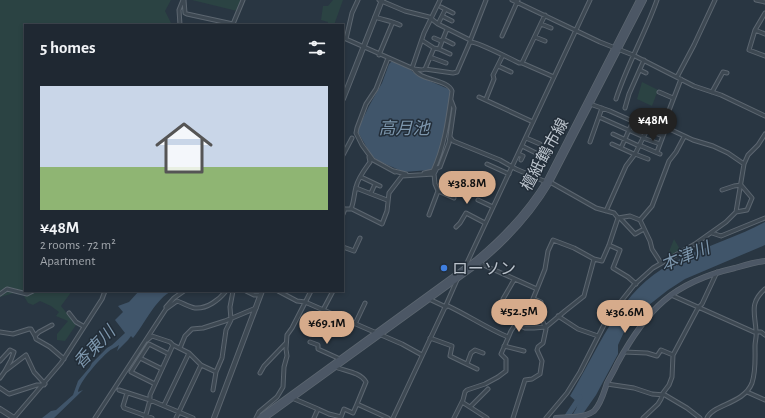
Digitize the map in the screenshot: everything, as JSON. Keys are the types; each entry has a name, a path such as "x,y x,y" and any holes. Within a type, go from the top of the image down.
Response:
{"main road":[{"name":"檀紙鶴市線","path":"257,418 458,278 478,263 518,226 533,208 548,182 590,104 640,0"},
{"name":"檀紙鶴市線","path":"265,418 464,269 489,249 515,224 548,182 617,48 644,0"},
{"path":"556,418 585,417 594,411 599,404 607,384 624,352 641,325 657,307 671,295 703,277 717,272 765,261"}],"street":[{"path":"184,0 185,13 187,14 233,24 243,0"},
{"path":"180,24 179,10 184,0"},
{"path":"358,0 352,13 346,39 363,48 413,68 454,73 457,72 486,0"},
{"path":"344,95 381,0 405,11 431,19 470,41 474,41 554,77"},
{"path":"413,68 424,33 440,0"},
{"path":"512,0 644,60 681,79 765,116"},
{"path":"393,418 590,0"},
{"path":"616,99 657,0"},
{"path":"677,77 694,45 714,0"},
{"path":"756,0 765,2"},
{"path":"502,36 517,1"},
{"path":"441,7 453,14"},
{"path":"438,24 445,10"},
{"path":"765,13 755,30 749,50 765,56"},
{"path":"442,16 452,22"},
{"path":"522,62 545,16"},
{"path":"375,17 386,22 392,21 400,25"},
{"path":"380,55 385,38 392,24"},
{"path":"541,24 551,28"},
{"path":"755,30 764,33 765,28"},
{"path":"439,49 447,29"},
{"path":"535,37 545,41"},
{"path":"434,38 453,44"},
{"path":"423,41 434,48 450,54"},
{"path":"425,69 434,48"},
{"path":"486,99 503,55"},
{"path":"430,57 446,63"},
{"path":"388,58 379,82 366,104 357,128 358,136 368,154 375,162 402,176"},
{"path":"625,108 629,94 644,60"},
{"path":"498,66 512,72"},
{"path":"344,208 351,209 382,224 387,211 391,188 402,176 433,171 444,143 452,89 415,72 413,68"},
{"path":"640,70 646,73"},
{"path":"712,92 723,72 727,73"},
{"path":"612,134 659,153 664,127 681,79"},
{"path":"659,92 673,98"},
{"path":"479,97 533,122"},
{"path":"451,100 454,108 448,148 440,167 437,168 434,174 435,184 438,191 454,198"},
{"path":"590,104 633,121 663,136"},
{"path":"590,142 602,108"},
{"path":"599,117 660,144"},
{"path":"622,148 633,121"},
{"path":"606,211 626,166 651,122 684,137 714,146 728,153 744,164"},
{"path":"736,212 744,164 748,155 758,145 765,134"},
{"path":"450,137 453,141 548,182 596,208 614,214 635,234 644,229"},
{"path":"640,220 652,206 669,161 684,137"},
{"path":"344,153 352,138"},
{"path":"526,138 540,144"},
{"path":"612,144 648,159"},
{"path":"522,146 536,153"},
{"path":"351,209 356,188 370,162 368,154"},
{"path":"518,154 522,156 521,160"},
{"path":"487,164 494,170 509,174"},
{"path":"394,171 403,174 434,174"},
{"path":"361,177 380,186"},
{"path":"371,193 375,184"},
{"path":"722,190 741,185"},
{"path":"546,418 567,393 574,382 598,336 615,308 636,284 653,268 696,244 712,233 736,212 747,210 752,198 741,185"},
{"path":"356,188 388,200"},
{"path":"429,215 438,191"},
{"path":"478,200 493,207"},
{"path":"456,227 466,213 485,223"},
{"path":"619,218 630,216 640,220 650,241 652,249 661,263"},
{"path":"454,418 467,390 485,384 506,371 506,359 501,354 508,337 518,320 534,299 545,269 548,251 553,240 574,248 594,259 602,261 619,218"},
{"path":"712,233 721,236 765,218"},
{"path":"344,247 354,252 360,238"},
{"path":"609,245 620,250 614,268 636,284"},
{"path":"514,418 524,380 532,379 540,374 542,361 537,350 543,343 546,327 584,296 594,259"},
{"path":"478,263 537,290"},
{"path":"643,418 658,404 662,394 669,385 672,377 673,355 698,308 702,304 717,272"},
{"path":"514,280 503,299 513,308 508,317 518,320"},
{"path":"0,294 8,289 27,294 31,292"},
{"path":"707,418 712,412 736,400 747,392 752,383 756,362 755,346 757,332 753,312 758,295 765,289"},
{"path":"0,409 14,418 64,359 105,292"},
{"path":"95,418 167,306 183,292"},
{"path":"213,390 216,372 222,358 226,330 231,319 230,307 233,292"},
{"path":"248,292 254,295 262,292"},
{"path":"214,418 262,292"},
{"path":"280,292 297,301 306,302 402,344 422,355"},
{"path":"257,418 259,412 277,396 283,388 284,367 287,356 287,335 311,292"},
{"path":"323,310 332,292"},
{"path":"166,309 177,301 195,308 202,307 216,301 223,294"},
{"path":"671,295 754,332 765,335"},
{"path":"429,299 467,315 490,329 508,337"},
{"path":"534,299 542,302 540,312 542,323 546,327"},
{"path":"355,324 366,303"},
{"path":"180,348 185,336 192,329 203,328 231,319 256,308"},
{"path":"69,313 76,322 83,326"},
{"path":"558,316 578,329 598,336"},
{"path":"516,324 524,328 546,327"},
{"path":"36,336 39,332 52,325"},
{"path":"0,332 13,334 31,329 39,342 50,348 64,359"},
{"path":"146,340 152,336 170,342 189,353 201,365 216,372"},
{"path":"430,338 452,346 450,356 477,369"},
{"path":"310,342 318,345 318,349 340,359"},
{"path":"260,373 264,366 286,343"},
{"path":"155,384 131,372 148,344 169,354"},
{"path":"145,417 150,395 173,345"},
{"path":"504,346 524,351"},
{"path":"0,361 10,350 14,352 0,378"},
{"path":"466,364 471,353 475,350 483,353"},
{"path":"624,352 657,356 661,350 673,355"},
{"path":"164,405 189,353"},
{"path":"5,371 26,355 34,372 44,384"},
{"path":"140,358 162,369"},
{"path":"176,418 201,365"},
{"path":"292,398 329,414 341,417 344,409 353,413 366,382 364,379 349,371 335,367"},
{"path":"0,388 9,394 44,384"},
{"path":"607,384 634,388 652,394 662,394 687,408 700,418"},
{"path":"470,407 488,388"},
{"path":"119,390 164,405 193,418"},
{"path":"747,392 765,400"},
{"path":"127,393 123,406 124,408 145,417 152,418"},
{"path":"462,402 487,418"},
{"path":"357,404 388,418"},
{"path":"314,418 318,409"}],"green space":[{"path":"0,0 171,0 165,11 172,24 24,24 24,292 71,292 61,306 76,325 65,341 57,340 57,334 68,321 56,316 59,312 40,301 33,305 28,303 21,291 0,297"},
{"path":"192,0 242,0 237,11"},
{"path":"333,0 343,0 334,24 328,24 328,22 321,20 323,6 328,6"},
{"path":"642,82 658,90 652,106 637,99"},
{"path":"674,239 681,251 669,256 668,254"}],"water":[{"name":"高月池","path":"392,61 408,68 420,77 451,90 443,142 433,168 430,170 404,172 378,161 371,155 358,132 369,106 382,83 389,64"},
{"path":"765,222 765,245 685,279 668,290 635,316 624,332 618,345 618,354 596,395 580,418 561,418 568,413 573,414 578,403 570,396 620,310 646,281 674,262"},
{"path":"138,292 170,292 161,299 133,338 131,336 117,351 119,345 109,351 95,365 82,383 78,392 83,390 54,418 42,418 51,411 56,410 73,395 78,381 92,363 125,333 115,320 123,312 118,306 129,302"}],"waterway":[{"name":"本津川","path":"566,418 580,397"}],"place":[{"name":"ローソン","path":"444,268"}],"water label":[{"name":"香東川","path":"94,347"}]}
